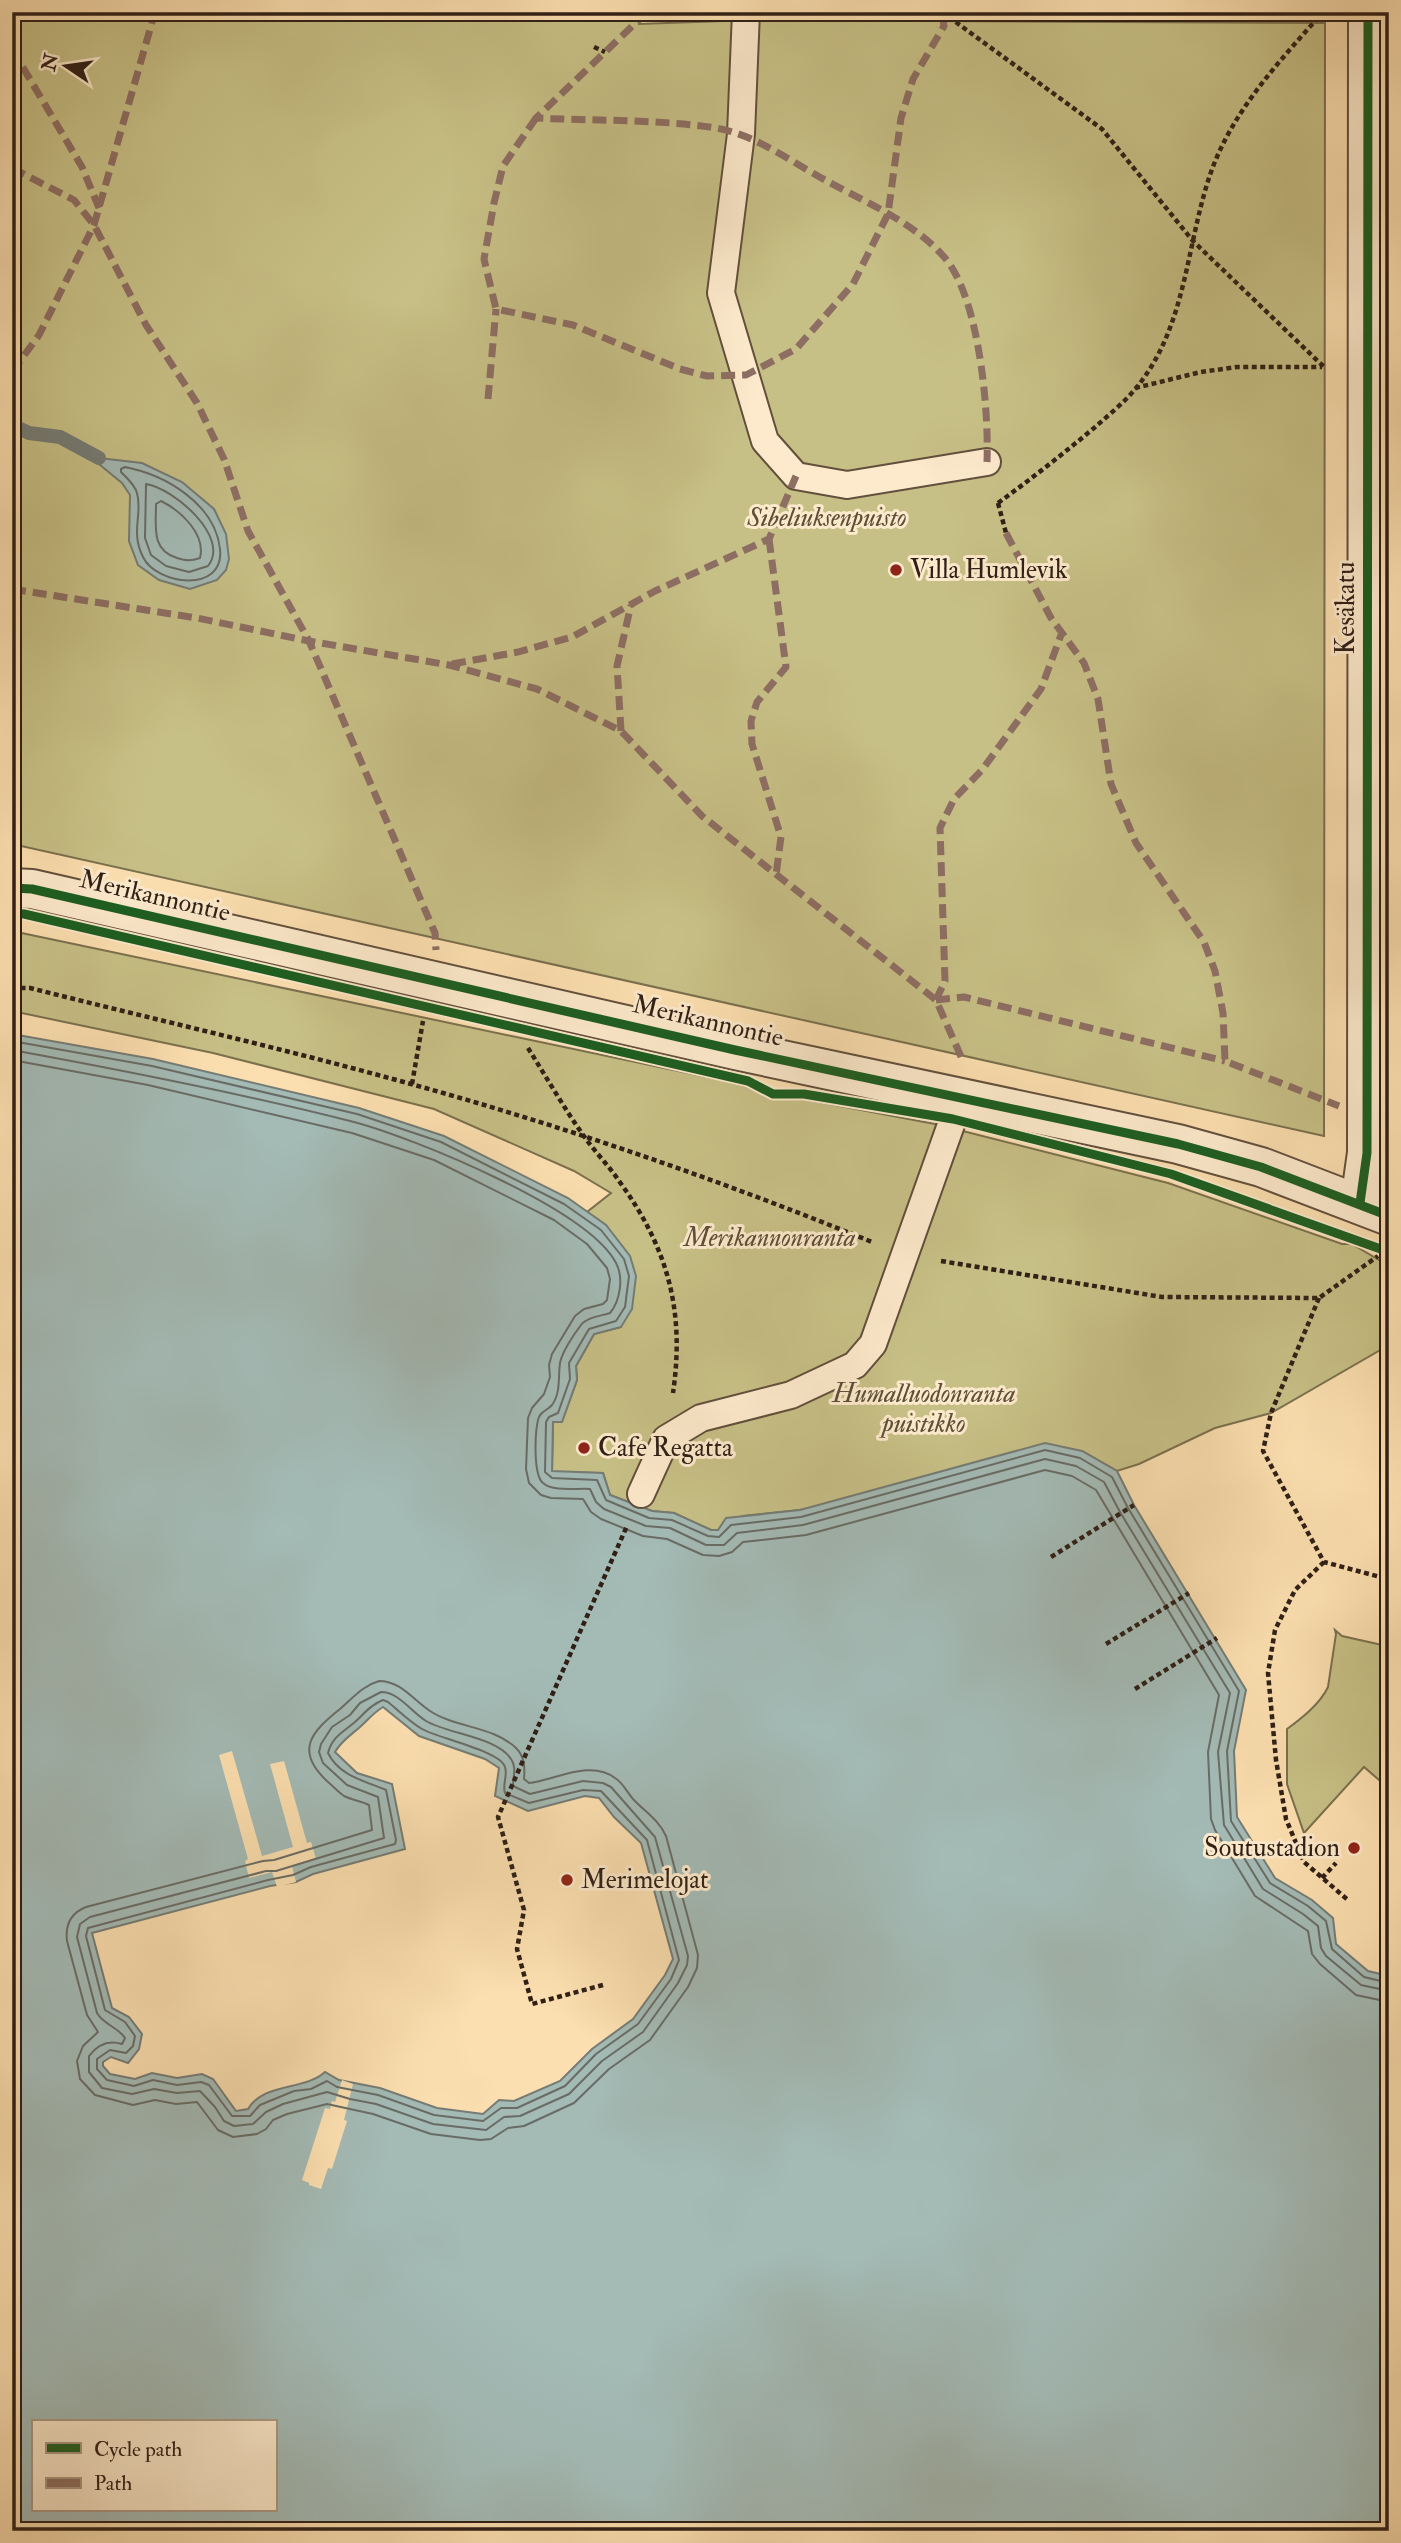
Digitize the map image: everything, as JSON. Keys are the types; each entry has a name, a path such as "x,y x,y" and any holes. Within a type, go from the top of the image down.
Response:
{"street":[{"name":"Kesäkatu","path":"1368,12 1367,1153 1379,1234"},
{"name":"Merikannontie","path":"12,888 32,889 735,1049 1178,1144 1261,1167 1379,1234"}],"lane":[{"path":"746,12 741,134 721,293 765,441 796,476 847,485 988,462"},
{"path":"641,1494 666,1439 701,1418 791,1395 855,1365 873,1344 953,1119 957,1095"}],"path":[{"path":"942,12 1102,130 1193,241 1322,367"},
{"path":"998,503 1066,452 1114,411 1143,380 1176,315 1209,177 1225,138 1249,100 1323,12"},
{"path":"594,47 605,52"},
{"path":"1134,389 1201,372 1237,367 1336,368 1367,347"},
{"path":"12,988 30,988 412,1084 754,1194 906,1255 1162,1297 1319,1298"},
{"path":"412,1084 423,1019"},
{"path":"522,1038 585,1138 637,1206 666,1264 673,1292 677,1343 666,1439"},
{"path":"1379,1234 1319,1298 1271,1413 1263,1451 1324,1562 1384,1578 1389,1574"},
{"path":"603,1985 532,2004 517,1949 524,1910 498,1817 641,1494"},
{"path":"1051,1557 1134,1505"},
{"path":"1324,1562 1295,1590 1275,1630 1268,1673 1276,1760 1286,1819 1304,1862 1349,1901"},
{"path":"1106,1644 1189,1593"},
{"path":"1135,1689 1217,1638"},
{"path":"1322,1878 1336,1863"}],"green space":[{"name":"Sibeliuksenpuisto","path":"12,12 638,12 639,24 753,20 1325,23 1324,1136 12,844"},
{"name":"Merikannonranta","path":"12,931 721,1080 746,1086 772,1099 803,1099 935,1124 1168,1183 1342,1244 1352,1244 1389,1266 1389,1345 1271,1413 1215,1428 1139,1464 1117,1471 1082,1451 800,1510 743,1516 718,1530 711,1530 674,1513 652,1511 610,1495 603,1473 552,1472 553,1421 562,1421 577,1380 576,1366 594,1334 621,1327 606,1225 587,1212 611,1193 574,1171 434,1109 213,1053 12,1011"},
{"path":"1335,1630 1342,1636 1382,1645 1389,1644 1389,1772 1379,1780 1364,1767 1304,1833 1287,1784 1287,1729 1315,1705 1328,1687"}],"water":[{"path":"99,458 142,463 182,482 214,509 226,534 229,559 226,570 217,580 190,589 159,580 138,565 129,541 130,495 122,483 100,465"},
{"path":"12,1034 153,1059 359,1108 444,1136 568,1198 606,1225 630,1256 636,1276 632,1309 621,1327 594,1334 576,1366 577,1380 562,1422 553,1422 552,1471 603,1473 610,1495 652,1511 674,1513 711,1530 718,1530 726,1518 800,1510 1045,1443 1082,1451 1117,1471 1134,1505 1246,1690 1234,1751 1237,1817 1275,1878 1312,1900 1333,1918 1336,1944 1368,1971 1389,1976 1389,2531 12,2531","holes":["383,1707 419,1736 485,1759 499,1768 495,1796 528,1811 585,1796 599,1798 641,1843 673,1959 665,1975 633,2019 592,2049 560,2081 514,2101 499,2100 483,2114 437,2108 380,2088 339,2080 325,2072 306,2082 264,2094 248,2109 236,2111 213,2079 202,2074 177,2078 152,2073 135,2079 110,2074 103,2062 111,2057 128,2063 139,2049 142,2034 129,2017 112,2008 92,1933 270,1886 296,1882 313,1874 405,1849 392,1784 357,1773 335,1752 343,1741"]}],"pier":[{"path":"232,1751 262,1856 293,1847 270,1764 284,1761 307,1843 311,1842 316,1859 292,1866 296,1882 277,1887 272,1872 249,1878 245,1861 248,1859 219,1755"},
{"path":"342,2080 353,2084 344,2120 347,2121 332,2169 328,2168 321,2189 302,2180 325,2108 330,2109 332,2101 335,2102"}],"waterway":[{"path":"12,425 29,433 60,437 99,458"}],"marked path":[{"path":"12,372 39,335 94,225 155,12"},
{"path":"647,12 536,118 672,123 731,131 772,150 904,223 919,234 945,258 957,276 966,299 974,326 984,385 987,462"},
{"path":"536,118 503,166 494,203 484,259 496,309 573,325 680,369 707,376 746,375 796,349 853,284 888,214 901,118 913,79 944,26 942,12"},
{"path":"12,49 82,167 99,208"},
{"path":"12,168 74,200 94,225 146,325 197,403 224,459 248,531 309,641 435,933 436,950"},
{"path":"488,399 496,309"},
{"path":"452,664 518,652 572,637 655,591 769,539 796,476"},
{"path":"1006,533 1051,618 1084,663 1098,699 1111,784 1136,843 1204,942 1215,971 1223,1013 1225,1061 1339,1106"},
{"path":"769,539 786,667 757,702 751,721 752,744 781,837 776,875"},
{"path":"12,589 197,618 449,665 537,689 621,731 702,816 936,1000 963,1061"},
{"path":"621,731 617,666 631,605"},
{"path":"936,1000 945,981 940,828 954,799 982,770 1041,689 1061,635"},
{"path":"936,1000 964,997 1225,1061"}],"cycle path":[{"path":"1360,1203 1367,1153 1368,12"},
{"path":"12,888 32,889 735,1050 1178,1144 1261,1167 1389,1216"},
{"path":"12,913 748,1081 773,1094 804,1094 953,1119 1171,1174 1389,1252"}],"place":[{"name":"Villa Humlevik","path":"896,570"},
{"name":"Cafe Regatta","path":"584,1448"},
{"name":"Soutustadion","path":"1354,1848"},
{"name":"Merimelojat","path":"567,1880"}],"park label":[{"name":"Humalluodonranta puistikko","path":"924,1409"}]}
